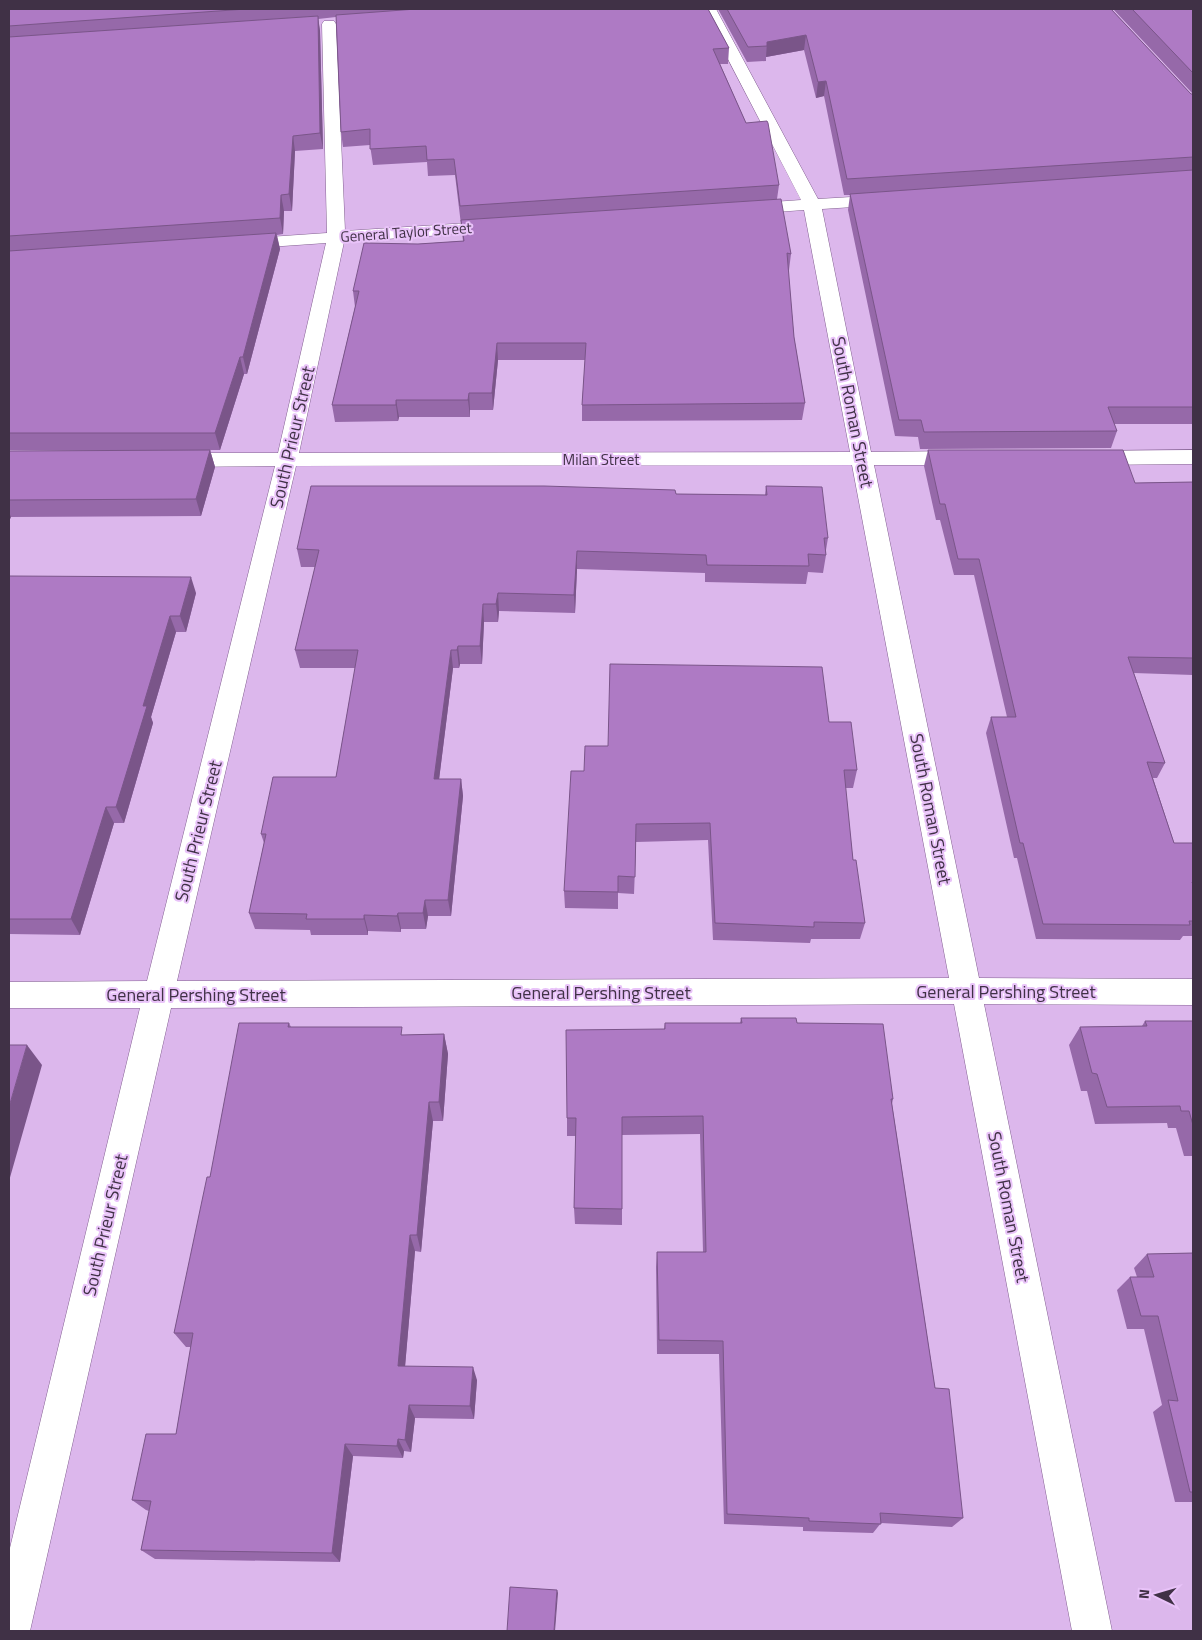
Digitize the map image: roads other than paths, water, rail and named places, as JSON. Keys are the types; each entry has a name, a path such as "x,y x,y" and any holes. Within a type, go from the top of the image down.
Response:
{"street":[{"name":"South Roman Street","path":"709,9 812,205 1092,1631"},
{"name":"South Prieur Street","path":"10,1631 159,993 287,460 336,237 332,24"},
{"path":"733,210 900,199"},
{"name":"General Taylor Street","path":"227,245 514,225"},
{"path":"1067,458 1193,457"},
{"name":"Milan Street","path":"158,460 980,458"},
{"name":"General Pershing Street","path":"9,995 159,993 1193,992"}]}
